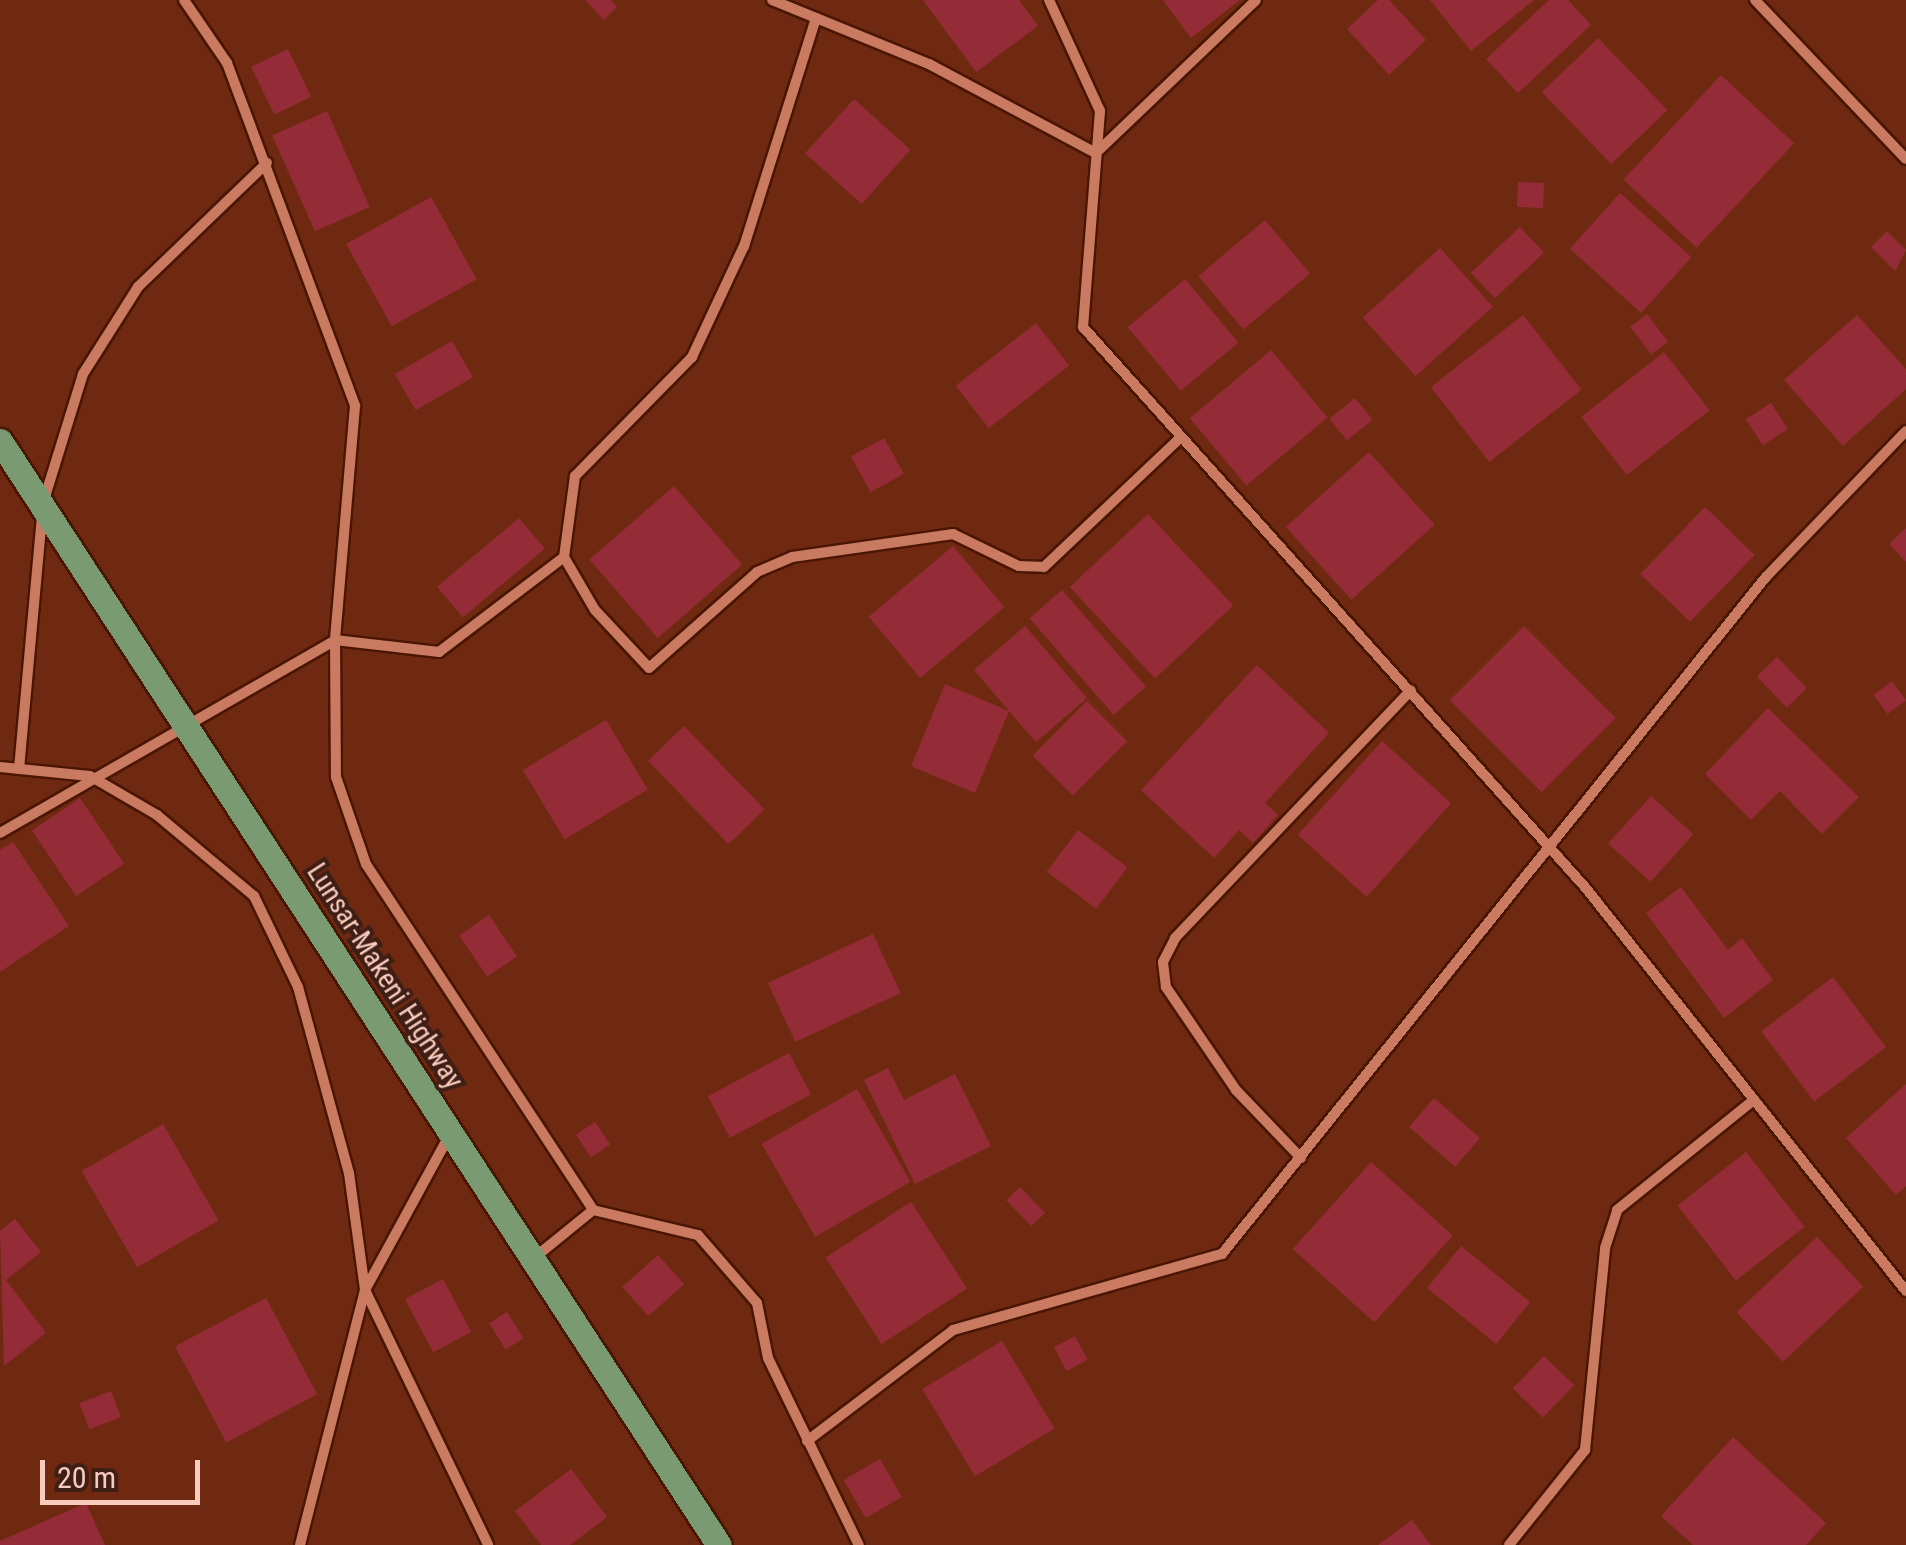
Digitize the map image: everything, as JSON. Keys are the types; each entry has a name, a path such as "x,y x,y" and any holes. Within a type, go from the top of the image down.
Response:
{"main road":[{"name":"Lunsar-Makeni Highway","path":"0,441 719,1545"}],"street":[{"path":"184,0 228,63 355,406 335,640 336,777 366,864 592,1210 698,1235 732,1268 757,1303 768,1358 859,1545"},
{"path":"772,0 929,64 1096,153"},
{"path":"1049,0 1092,76 1096,153 1083,326 1179,438 1548,843 1750,1103 1906,1291"},
{"path":"1096,153 1256,0"},
{"path":"1755,0 1906,160"},
{"path":"816,18 744,246 692,357 575,476 564,557 595,610 649,668 757,572 792,556 953,534 1020,566 1044,566 1179,438"},
{"path":"19,769 43,502 83,374 138,287 266,163"},
{"path":"808,1442 952,1330 1222,1254 1548,843 1766,577 1906,431"},
{"path":"0,833 182,720 335,640 440,652 564,557"},
{"path":"1301,1158 1236,1090 1166,987 1163,962 1174,938 1411,690"},
{"path":"0,767 90,776 157,816 254,896 328,1083 365,1290 488,1545"},
{"path":"1510,1545 1585,1450 1605,1248 1617,1210 1750,1103"},
{"path":"300,1545 365,1290 451,1132"},
{"path":"533,1259 592,1210"}],"building":[{"path":"585,0 611,0 617,7 604,20"},
{"path":"923,0 1019,0 1038,26 976,72"},
{"path":"1163,0 1240,0 1191,38"},
{"path":"1378,0 1389,0 1426,40 1389,75 1347,29"},
{"path":"1430,0 1534,0 1471,51"},
{"path":"1549,0 1568,0 1591,25 1518,93 1486,59"},
{"path":"1598,38 1667,110 1611,164 1542,92"},
{"path":"288,49 311,97 274,115 251,67"},
{"path":"1721,75 1794,143 1697,248 1623,180"},
{"path":"854,99 910,150 862,204 805,153"},
{"path":"327,111 370,207 315,231 272,135"},
{"path":"1518,182 1544,183 1543,208 1517,207"},
{"path":"1620,193 1691,257 1641,313 1570,249"},
{"path":"431,197 477,279 392,326 346,244"},
{"path":"1265,220 1310,274 1243,330 1198,276"},
{"path":"1520,227 1544,253 1495,298 1471,273"},
{"path":"1887,231 1906,250 1895,271 1871,247"},
{"path":"1440,248 1493,307 1416,376 1363,318"},
{"path":"1185,279 1238,343 1181,391 1128,327"},
{"path":"1647,314 1668,342 1651,355 1630,327"},
{"path":"1523,315 1581,390 1489,462 1431,387"},
{"path":"1857,315 1906,369 1906,389 1843,446 1784,380"},
{"path":"1036,323 1069,366 989,428 956,386"},
{"path":"452,341 473,377 416,410 395,374"},
{"path":"1271,350 1328,417 1246,486 1190,418"},
{"path":"1664,352 1710,410 1627,475 1581,417"},
{"path":"1355,398 1373,420 1347,441 1329,419"},
{"path":"1771,403 1788,429 1763,445 1746,419"},
{"path":"884,438 904,474 871,492 851,456"},
{"path":"1369,452 1435,525 1351,600 1286,527"},
{"path":"674,486 742,564 658,638 589,559"},
{"path":"1705,507 1755,555 1690,622 1640,574"},
{"path":"1148,514 1233,605 1155,678 1070,587"},
{"path":"519,518 545,549 463,617 437,587"},
{"path":"1906,528 1906,562 1889,544"},
{"path":"953,546 1004,607 920,678 869,617"},
{"path":"1062,590 1146,687 1114,715 1030,618"},
{"path":"1025,626 1087,698 1036,742 974,670"},
{"path":"1524,626 1616,718 1542,792 1450,700"},
{"path":"1777,657 1807,688 1787,707 1757,676"},
{"path":"1257,665 1329,733 1265,803 1278,815 1253,843 1239,830 1214,858 1141,790"},
{"path":"1892,681 1906,700 1887,714 1873,695"},
{"path":"945,684 1009,711 975,793 911,766"},
{"path":"1087,701 1127,741 1073,796 1033,755"},
{"path":"1768,708 1859,797 1822,834 1780,791 1751,820 1705,774"},
{"path":"606,720 648,789 565,839 523,770"},
{"path":"684,726 765,809 729,844 648,761"},
{"path":"1382,741 1451,803 1367,897 1298,835"},
{"path":"1651,796 1693,834 1651,882 1608,844"},
{"path":"80,798 124,863 76,896 32,830"},
{"path":"1078,830 1128,867 1096,909 1047,872"},
{"path":"13,842 69,926 0,972 0,850"},
{"path":"1681,887 1728,950 1742,938 1773,980 1724,1018 1646,913"},
{"path":"489,915 517,956 487,977 459,935"},
{"path":"873,934 900,993 795,1042 768,983"},
{"path":"1833,977 1886,1047 1814,1101 1761,1031"},
{"path":"789,1053 811,1094 730,1138 708,1096"},
{"path":"888,1068 904,1100 955,1074 991,1146 915,1184 864,1080"},
{"path":"1906,1084 1906,1186 1896,1195 1846,1138"},
{"path":"857,1089 911,1182 815,1237 762,1144"},
{"path":"1434,1098 1480,1138 1455,1167 1409,1127"},
{"path":"595,1122 610,1144 591,1157 576,1135"},
{"path":"163,1124 218,1220 137,1267 82,1171"},
{"path":"1746,1152 1804,1227 1736,1280 1677,1206"},
{"path":"1371,1162 1453,1236 1374,1323 1293,1249"},
{"path":"1020,1187 1045,1213 1031,1226 1006,1200"},
{"path":"911,1202 967,1288 882,1344 825,1258"},
{"path":"15,1219 41,1252 6,1280 46,1333 4,1366 0,1231"},
{"path":"1817,1237 1863,1287 1783,1362 1737,1312"},
{"path":"1461,1246 1530,1302 1496,1344 1427,1288"},
{"path":"658,1255 684,1284 648,1316 622,1287"},
{"path":"443,1279 471,1332 433,1352 405,1299"},
{"path":"266,1298 317,1394 226,1443 175,1346"},
{"path":"507,1312 523,1338 506,1349 489,1323"},
{"path":"1075,1336 1088,1360 1066,1371 1054,1347"},
{"path":"1002,1341 1055,1428 975,1476 922,1389"},
{"path":"1544,1356 1574,1385 1543,1418 1513,1388"},
{"path":"111,1391 121,1417 89,1429 79,1403"},
{"path":"1733,1437 1826,1523 1806,1545 1693,1545 1661,1516"},
{"path":"880,1459 902,1497 866,1518 844,1480"},
{"path":"571,1469 607,1517 570,1545 541,1545 515,1511"},
{"path":"86,1503 105,1545 0,1545 0,1541"},
{"path":"1412,1520 1431,1545 1378,1545"}]}
